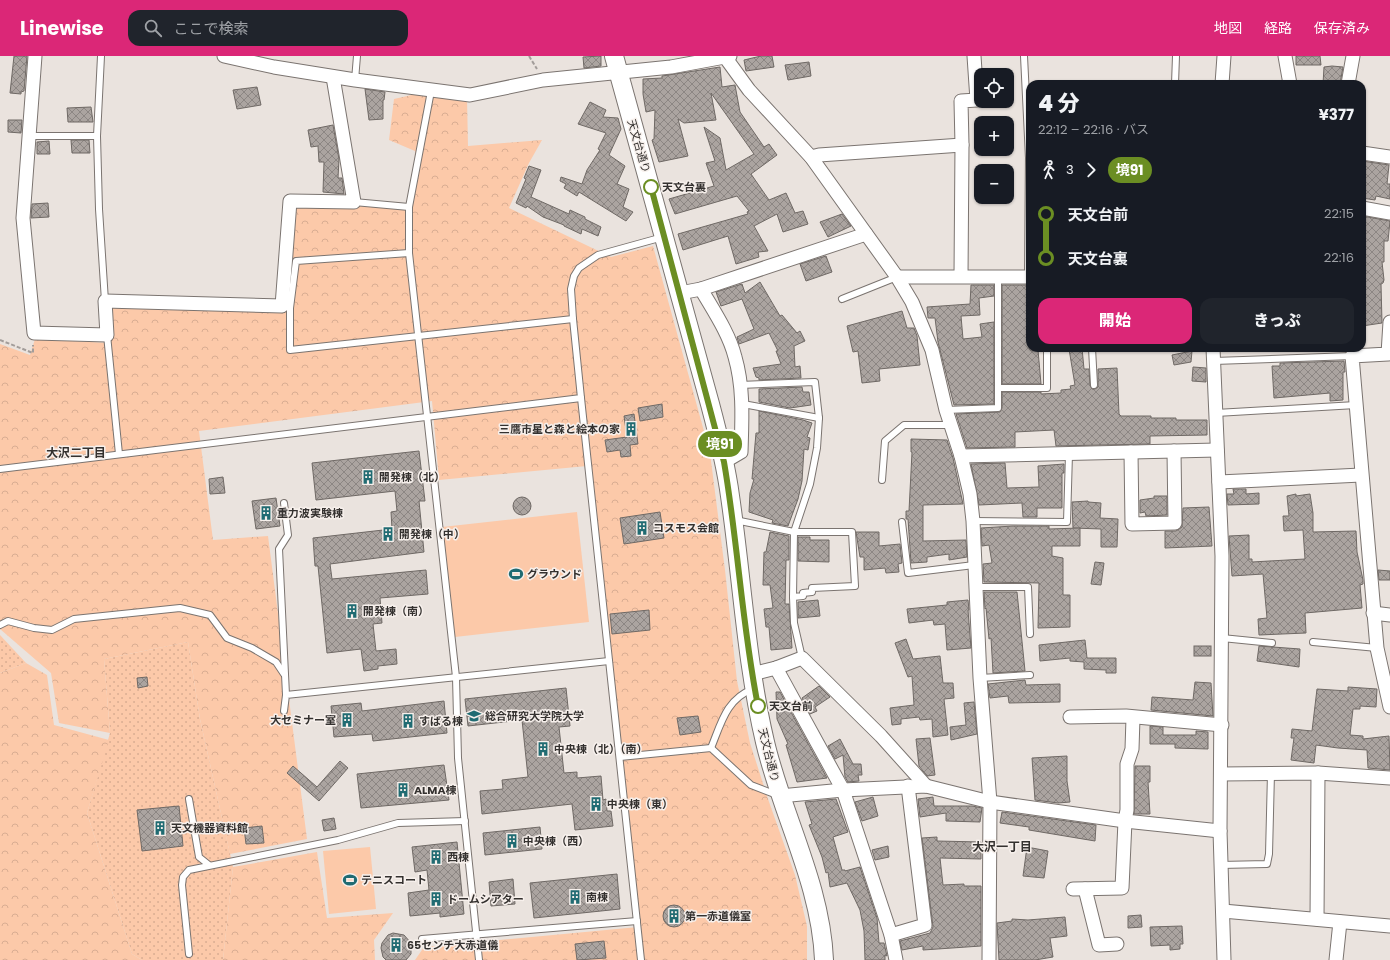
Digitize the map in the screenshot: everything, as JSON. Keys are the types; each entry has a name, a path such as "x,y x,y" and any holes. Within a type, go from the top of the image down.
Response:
{"main road":[{"name":"天文台通り","path":"614,56 680,293 724,462 733,520 753,681 765,742 780,796 815,896 820,922 824,960"}],"street":[{"path":"36,56 23,218 34,333 107,335 105,301 282,306 290,201 354,202 333,77"},
{"path":"224,56 333,77 470,96 543,80 619,74 670,62 728,57 749,90 811,157 897,277 912,302 932,350 950,425 961,456 970,494 973,521 980,678 990,802 989,960"},
{"path":"961,276 961,101 977,100 974,56"},
{"path":"1222,80 1224,56"},
{"path":"1285,56 1289,80"},
{"path":"1349,80 1353,56"},
{"path":"811,157 819,155 962,145"},
{"path":"1366,153 1390,155"},
{"path":"1366,209 1390,213"},
{"path":"680,293 701,289 866,234"},
{"path":"897,277 1026,277"},
{"path":"701,289 722,326 735,356 743,404 741,452 724,462"},
{"path":"1390,322 1389,354 1351,352 1373,613 1377,648 1390,707"},
{"path":"1213,354 1222,556 1220,866 1224,960"},
{"path":"961,456 1217,450"},
{"path":"1131,452 1132,524 1175,523 1174,451"},
{"path":"1219,482 1361,475"},
{"path":"1373,613 1390,614"},
{"path":"753,681 776,668 802,658 876,730 926,786"},
{"path":"776,668 843,790 891,935 896,960"},
{"path":"1070,717 1126,716 1132,718 1222,724"},
{"path":"1118,944 1099,945 1079,889 1122,888 1125,821 1127,810 1127,764 1132,750 1132,718"},
{"path":"1221,774 1318,773 1390,778"},
{"path":"1317,918 1318,773"},
{"path":"891,935 925,925 908,786"},
{"path":"780,796 843,790 926,786 990,802 1125,821 1220,831"},
{"path":"1223,911 1317,918 1340,922 1390,926"},
{"path":"1336,960 1340,922"}],"lane":[{"path":"101,56 97,136 99,209 105,301"},
{"path":"355,80 357,56"},
{"path":"1024,56 1026,97"},
{"path":"1175,80 1176,56"},
{"path":"431,91 409,207 409,253 456,677 458,758 475,935 479,960"},
{"path":"29,136 97,136"},
{"path":"354,202 409,207"},
{"path":"641,960 581,398 571,283 579,268 598,254 664,236"},
{"path":"409,253 296,261 290,308 290,350 573,319"},
{"path":"946,410 998,408 998,276"},
{"path":"842,298 897,277"},
{"path":"107,335 119,454"},
{"path":"998,388 1048,388 1047,352"},
{"path":"1092,352 1094,385"},
{"path":"1213,354 1351,352"},
{"path":"740,385 816,382 819,418 817,448 810,484 794,532 794,623 802,658"},
{"path":"0,469 581,398"},
{"path":"743,404 819,418"},
{"path":"1216,414 1356,405"},
{"path":"882,480 885,441 904,425 950,425"},
{"path":"973,521 1067,522 1069,454"},
{"path":"284,503 288,535 279,549 286,695 284,711"},
{"path":"733,520 794,532 852,532 855,586 812,588 812,592 803,593 803,596 793,597"},
{"path":"902,522 908,573 974,565"},
{"path":"975,587 1028,587 1030,634"},
{"path":"0,624 8,621 34,628 52,630 74,619 180,608 210,615 227,638 252,648 276,662 284,674"},
{"path":"1222,638 1272,643"},
{"path":"1313,642 1377,648"},
{"path":"286,695 609,661"},
{"path":"980,678 1030,675"},
{"path":"711,748 728,708 753,681"},
{"path":"620,757 711,748 751,784 780,796"},
{"path":"1220,866 1266,864 1269,854 1271,773"},
{"path":"190,799 199,857 209,865"},
{"path":"189,954 182,885 183,877 189,870 338,840 398,823 465,821"},
{"path":"422,939 637,921"}],"path":[{"path":"0,340 33,353 34,333"}],"green space":[{"path":"416,94 467,98 468,146 542,140 529,163 509,208 611,257 653,246 710,453 737,681 750,743 795,875 807,926 807,960 415,960 424,947 638,927 587,466 439,480 432,401 199,431 213,540 268,536 307,839 230,854 200,719 188,642 104,659 110,733 59,723 51,673 0,629 0,344 30,355 35,339 109,343 106,308 282,310 292,207 414,203 415,151 389,140 394,99"},
{"name":"グラウンド","path":"577,512 589,622 455,637 442,527"},
{"path":"0,635 26,663 0,673"},
{"path":"188,642 200,719 233,867 223,960 142,960 132,954 87,813 110,733 104,659"},
{"path":"26,663 47,675 54,725 109,740 87,813 132,954 142,960 0,960 0,673"},
{"name":"テニスコート","path":"370,847 376,909 329,914 323,851"},
{"path":"317,852 327,918 393,913 374,940 375,960 223,960 233,867"}],"building":[{"path":"14,56 27,56 24,91 21,92 21,94 10,93"},
{"path":"601,56 601,66 584,68 583,57"},
{"path":"761,56 772,56 774,67 746,71 744,60"},
{"path":"1296,56 1320,56 1321,65 1296,65"},
{"path":"809,62 811,76 788,80 785,65"},
{"path":"720,67 722,87 735,85 740,112 764,147 769,144 777,155 751,174 769,200 786,193 795,213 803,211 808,224 783,232 777,214 754,226 768,251 758,252 759,257 736,264 728,236 683,250 678,234 748,214 747,212 749,211 737,196 675,214 669,199 714,186 706,163 715,161 704,127 720,138 726,170 754,154 711,93 716,120 684,123 678,119 688,156 659,162 652,140 654,139 655,110 646,112 643,94 643,79 662,78 662,76"},
{"path":"1324,67 1343,67 1341,80 1323,80"},
{"path":"257,87 261,105 237,109 233,90"},
{"path":"365,89 385,92 383,100 383,119 369,120"},
{"path":"590,102 606,110 603,117 618,118 621,129 609,155 625,166 617,184 629,189 623,207 633,212 626,221 579,192 577,196 564,188 566,184 560,181 561,177 582,184 587,170 600,150 598,149 606,133 578,124"},
{"path":"91,107 93,122 68,122 67,108"},
{"path":"8,120 22,120 21,133 8,132"},
{"path":"333,125 339,159 338,178 342,178 344,194 323,192 324,162 319,162 318,146 311,147 308,130"},
{"path":"71,140 89,140 90,153 72,153"},
{"path":"49,141 50,154 37,154 37,142"},
{"path":"1366,162 1389,165 1387,184 1390,184 1390,199 1376,196 1375,200 1366,199"},
{"path":"529,166 541,170 531,197 569,214 570,210 585,217 585,219 601,227 598,236 582,229 581,234 564,225 543,217 527,206 526,208 516,203 526,179 524,178"},
{"path":"48,203 49,217 31,218 32,204"},
{"path":"842,214 851,226 828,237 820,222"},
{"path":"1366,217 1390,221 1388,241 1384,241 1384,262 1382,262 1384,280 1381,284 1382,323 1366,325"},
{"path":"826,256 832,272 806,281 800,264"},
{"path":"760,282 780,316 782,315 797,333 800,331 805,341 794,346 795,367 800,366 801,378 759,380 759,378 756,377 753,368 781,364 776,351 778,351 769,333 739,344 737,337 754,329 742,299 721,306 716,292 742,284 745,293"},
{"path":"971,285 994,285 994,296 979,298 980,315 961,316 963,339 982,337 980,324 994,322 994,404 954,405 938,342 935,318 928,318 927,307 970,304"},
{"path":"1002,285 1026,285 1026,352 1038,352 1041,384 1002,384"},
{"path":"902,311 907,328 914,328 917,336 920,365 879,369 880,381 862,383 858,351 853,352 847,326"},
{"path":"1070,352 1082,352 1084,369 1089,369 1090,385 1092,389 1098,387 1098,369 1117,368 1119,414 1121,416 1151,416 1151,418 1176,418 1176,420 1207,420 1207,435 1150,436 1150,444 1056,446 1054,430 1015,432 1015,447 967,448 956,414 1000,412 1002,408 1002,392 1041,392 1041,394 1061,393 1061,390 1071,389 1070,386 1075,385"},
{"path":"1192,352 1191,362 1174,365 1172,355"},
{"path":"1344,361 1345,372 1343,372 1343,400 1330,401 1330,393 1274,398 1272,366 1280,366 1280,363"},
{"path":"1193,367 1206,368 1206,382 1192,381"},
{"path":"802,387 803,392 809,392 811,405 790,408 759,402 759,389"},
{"path":"662,404 663,417 640,421 638,408"},
{"path":"759,411 812,423 807,437 810,438 808,450 804,449 802,481 798,499 788,526 772,523 773,520 749,512 750,493 754,479 752,479 756,433 759,433"},
{"name":"三鷹市星と森と絵本の家","path":"634,414 638,444 630,445 631,456 621,457 620,450 607,452 605,440 627,437 624,416"},
{"path":"911,439 947,440 953,458 963,504 923,505 923,541 966,540 967,557 949,560 949,554 927,557 927,562 911,563 908,519 906,519 906,511 909,511 912,452"},
{"path":"419,451 425,501 419,501 424,552 330,564 332,579 426,570 428,594 380,598 382,623 373,624 376,651 396,649 397,664 378,666 378,669 364,671 361,649 327,653 318,566 315,566 313,538 392,529 391,512 397,511 395,491 316,500 312,463"},
{"path":"1005,463 1007,488 1039,487 1038,466 1064,464 1064,473 1062,473 1062,508 1037,508 1037,517 1023,517 1022,503 979,505 971,464"},
{"path":"223,477 225,493 210,494 209,479"},
{"path":"1233,489 1246,489 1246,494 1259,493 1259,504 1228,505 1227,494 1234,494"},
{"path":"1296,494 1296,496 1310,494 1313,513 1313,532 1356,531 1357,552 1363,580 1363,584 1360,585 1362,608 1305,613 1306,633 1259,635 1258,619 1267,618 1263,574 1232,576 1229,536 1249,535 1249,559 1252,559 1252,562 1305,559 1303,530 1284,531 1283,516 1289,516 1287,496"},
{"path":"1154,496 1167,496 1167,515 1146,516 1145,512 1140,513 1140,500 1154,498"},
{"path":"518,497 526,497 531,502 529,513 526,515 518,515 513,510 513,502"},
{"name":"重力波実験棟","path":"276,498 280,526 256,529 252,501"},
{"path":"1088,501 1101,503 1100,518 1118,519 1117,547 1101,547 1101,529 1073,528 1072,502"},
{"path":"1209,507 1212,546 1165,548 1165,531 1176,531 1182,527 1183,508"},
{"name":"コスモス会館","path":"660,512 664,538 624,544 620,518"},
{"path":"1049,526 1049,529 1080,528 1080,546 1052,546 1052,556 1063,558 1063,595 1070,595 1070,627 1038,628 1039,583 984,582 983,564 992,563 989,545 982,546 981,528"},
{"path":"770,532 789,536 789,560 786,560 785,604 789,604 792,648 771,650 769,627 766,627 764,609 773,608 770,585 763,585 764,552 766,552"},
{"path":"856,532 879,532 879,546 900,544 902,563 898,564 899,572 886,573 885,568 864,570 864,557 860,557"},
{"path":"798,537 810,537 810,540 829,540 829,562 798,561"},
{"path":"1095,562 1104,563 1101,585 1091,584"},
{"path":"1378,570 1390,571 1390,580 1379,580"},
{"path":"984,592 1017,592 1025,671 993,673 991,638 989,639"},
{"path":"818,600 820,616 798,618 798,602"},
{"path":"968,600 971,648 947,650 945,624 934,625 933,620 909,623 907,609 947,605 947,602"},
{"path":"649,610 650,630 612,634 610,614"},
{"path":"906,639 913,659 940,656 943,683 953,683 954,698 944,699 948,735 933,737 932,719 920,720 919,717 901,719 901,724 892,725 890,708 914,705 912,676 908,677 895,643"},
{"path":"1085,640 1087,658 1116,658 1116,673 1106,673 1106,670 1084,669 1084,662 1070,661 1070,658 1040,661 1039,645"},
{"path":"1194,646 1211,646 1211,656 1194,656"},
{"path":"1259,646 1300,649 1299,667 1257,661"},
{"path":"147,677 148,686 138,688 137,678"},
{"path":"1025,680 1026,685 1060,684 1060,702 1009,703 1008,696 990,698 988,684"},
{"path":"1195,682 1211,683 1213,716 1151,710 1152,697 1193,700"},
{"path":"819,686 830,697 815,707 817,711 810,714 802,698"},
{"path":"1348,687 1377,689 1376,707 1360,706 1360,709 1353,709 1350,735 1363,736 1363,739 1389,736 1390,770 1368,768 1367,750 1316,745 1314,763 1291,760 1294,738 1291,738 1292,729 1312,731 1317,689 1348,691"},
{"name":"中央棟（北）（南）","path":"566,688 570,726 559,727 564,773 577,772 577,778 601,776 603,800 606,799 607,811 611,811 613,826 575,830 572,804 482,814 480,791 503,789 502,780 528,777 522,720 468,726 465,699"},
{"path":"776,692 780,692 827,778 797,782 786,745 788,744 777,719"},
{"name":"すばる棟","path":"444,701 447,733 373,741 372,734 334,737 331,706 361,703 362,711"},
{"path":"974,702 977,734 951,740 950,727 966,725 964,703"},
{"path":"698,716 701,732 680,735 677,718"},
{"path":"1150,726 1163,727 1163,735 1196,735 1196,731 1208,732 1208,749 1175,748 1175,744 1150,744"},
{"path":"930,738 935,775 927,776 919,766 916,739"},
{"path":"840,739 853,764 861,764 862,775 858,775 859,781 848,782 845,777 843,755 835,759 828,746"},
{"path":"1067,756 1067,781 1070,802 1058,803 1035,800 1032,758"},
{"path":"340,761 348,768 319,801 287,773 293,766 317,787"},
{"name":"ALMA棟","path":"444,765 449,800 361,808 357,774"},
{"path":"1135,766 1150,766 1150,782 1148,782 1150,814 1134,814"},
{"path":"873,797 878,816 862,821 855,802"},
{"path":"933,797 934,806 972,806 982,808 980,822 946,821 946,813 920,817 918,799"},
{"path":"836,799 848,832 833,837 842,870 845,871 860,867 877,918 879,943 884,943 887,956 885,955 885,960 865,960 864,931 860,910 847,883 830,887 828,872 826,873 822,857 809,825 812,824 805,802"},
{"name":"天文機器資料館","path":"179,806 183,846 142,851 137,810"},
{"path":"1002,812 1096,825 1095,841 1029,830 1029,827 1000,823"},
{"path":"334,818 336,829 324,831 322,820"},
{"path":"262,826 264,843 246,844 244,828"},
{"name":"中央棟（西）","path":"540,827 542,849 485,855 483,833"},
{"path":"937,837 937,841 981,842 981,859 940,858 943,885 964,884 964,886 981,886 981,946 923,950 923,946 902,950 900,941 930,933 933,927 922,838"},
{"path":"457,842 464,914 440,917 440,913 410,916 408,893 429,890 427,870 415,872 412,847"},
{"path":"888,846 889,857 875,860 872,850"},
{"path":"1027,847 1048,851 1044,878 1023,876"},
{"name":"南棟","path":"617,874 620,909 534,918 530,883"},
{"path":"513,879 515,904 491,906 489,882"},
{"name":"第一赤道儀室","path":"674,905 682,908 685,916 682,924 674,927 666,924 663,916 666,908"},
{"path":"1141,915 1142,927 1128,928 1128,916"},
{"path":"1065,917 1067,936 1050,938 1053,957 1035,960 999,960 997,923 1012,921 1012,919 1028,920"},
{"path":"1182,926 1183,944 1180,944 1180,949 1170,950 1170,945 1151,946 1150,927"},
{"name":"65センチ大赤道儀","path":"393,933 404,935 411,943 411,954 406,960 386,960 383,957 381,948 382,943 388,935"},
{"path":"604,941 606,958 577,960 575,944"}],"bus line":[{"name":"境91","path":"651,187 710,404 724,462 730,496 752,674 758,706"}],"place":[{"name":"天文台裏","path":"651,187"},
{"name":"三鷹市星と森と絵本の家","path":"631,429"},
{"name":"開発棟（北）","path":"368,477"},
{"name":"重力波実験棟","path":"266,513"},
{"name":"コスモス会館","path":"642,528"},
{"name":"開発棟（中）","path":"388,534"},
{"name":"グラウンド","path":"516,574"},
{"name":"開発棟（南）","path":"352,611"},
{"name":"天文台前","path":"758,706"},
{"name":"総合研究大学院大学","path":"474,716"},
{"name":"大セミナー室","path":"347,720"},
{"name":"すばる棟","path":"408,721"},
{"name":"中央棟（北）（南）","path":"543,749"},
{"name":"ALMA棟","path":"403,790"},
{"name":"中央棟（東）","path":"596,804"},
{"name":"天文機器資料館","path":"160,828"},
{"name":"中央棟（西）","path":"512,841"},
{"name":"西棟","path":"436,857"},
{"name":"テニスコート","path":"350,880"},
{"name":"南棟","path":"575,897"},
{"name":"ドームシアター","path":"436,899"},
{"name":"第一赤道儀室","path":"674,916"},
{"name":"65センチ大赤道儀","path":"396,945"}],"district":[{"name":"大沢二丁目","path":"76,453"},
{"name":"大沢一丁目","path":"1002,847"}]}
